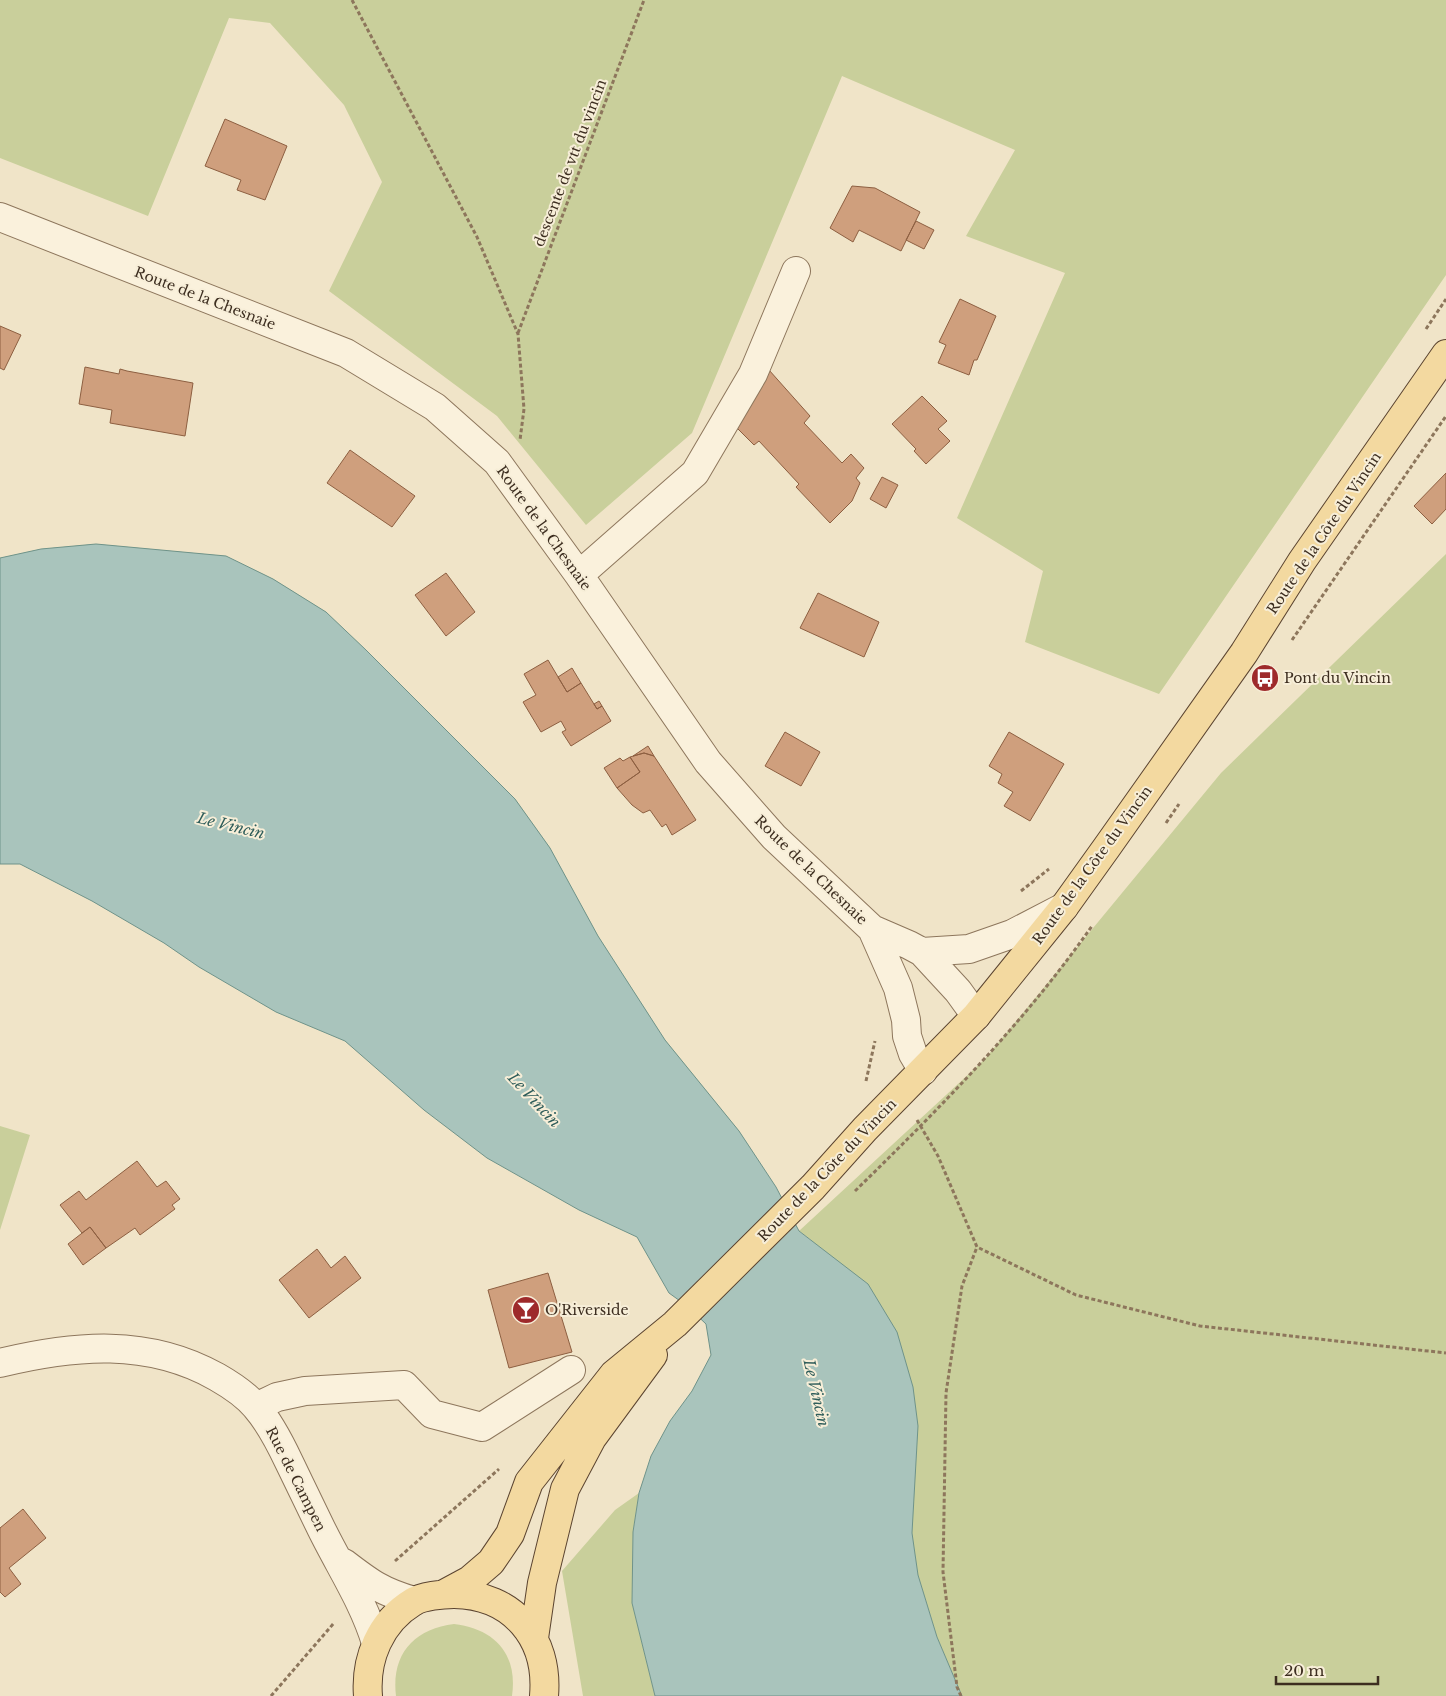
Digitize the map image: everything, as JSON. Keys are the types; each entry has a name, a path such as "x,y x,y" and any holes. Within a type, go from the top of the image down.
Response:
{"main road":[{"name":"Route de la Côte du Vincin","path":"444,1594 470,1580 491,1562 510,1534 529,1482 614,1374 675,1324 812,1187 869,1124 923,1072 976,1016 1064,907 1244,653 1302,561 1446,354"},
{"name":"Route de la Côte du Vincin","path":"534,1638 542,1584 565,1489 592,1438 675,1324"},
{"path":"350,1696 368,1684 376,1643 394,1618 414,1601 444,1594 470,1594 496,1602 518,1617 534,1638 542,1658 545,1679 544,1696"}],"street":[{"name":"Route de la Chesnaie","path":"0,218 346,353 435,407 497,462 579,575 708,762 774,837 872,929 922,952 958,991 976,1016"},
{"path":"579,575 695,473 753,374 796,271"},
{"name":"Route de la Chesnaie","path":"922,952 970,949 1012,934 1064,907"},
{"name":"Route de la Chesnaie","path":"872,929 898,988 906,1020 907,1036 913,1054 923,1072"},
{"name":"Rue de Campen","path":"0,1363 52,1352 89,1348 134,1350 172,1357 198,1366 232,1386 256,1407 276,1436 334,1556 358,1597 371,1626 376,1643"},
{"path":"256,1407 277,1397 305,1391 404,1385 432,1414 482,1427 571,1370"},
{"name":"Rue de Campen","path":"334,1556 371,1584 392,1594 414,1601"}],"path":[{"path":"352,0 477,237 518,334 524,408 514,486"},
{"name":"descente de vtt du vincin","path":"518,334 644,0"},
{"path":"1018,893 1053,866"},
{"path":"864,1086 877,1034"},
{"path":"900,1094 938,1156 977,1247 1076,1295 1200,1326 1446,1353"},
{"path":"961,1696 957,1687 943,1572 946,1393 962,1286 977,1247"},
{"path":"392,1564 432,1528"},
{"path":"270,1696 340,1616"}],"green space":[{"path":"0,0 1446,0 1446,275 1159,694 1025,642 1043,571 957,518 1065,273 966,236 1015,150 842,76 692,433 586,525 497,416 329,291 382,182 344,105 270,23 229,18 148,216 0,158"},
{"path":"96,544 226,556 273,579 326,612 366,650 515,799 550,848 598,936 665,1040 739,1131 805,1244 811,1240 799,1231 985,1059 1221,773 1446,554 1446,1696 962,1696 937,1637 922,1589 749,1356 0,558 41,549"},
{"path":"0,1126 30,1135 0,1230"},
{"path":"639,1493 633,1532 632,1603 655,1696 583,1696 562,1571 615,1510"},
{"path":"454,1624 481,1631 501,1646 511,1668 513,1681 512,1696 396,1696 395,1681 397,1668 408,1646 427,1631"}],"water":[{"name":"Le Vincin","path":"96,544 226,556 273,579 326,612 515,799 550,848 598,936 665,1040 739,1131 776,1187 799,1231 868,1284 897,1332 913,1387 918,1426 912,1533 918,1575 937,1637 962,1696 655,1696 632,1603 633,1532 639,1493 651,1456 670,1421 692,1391 711,1355 706,1324 687,1306 669,1293 637,1237 579,1210 487,1158 424,1110 345,1041 276,1012 92,901 20,864 0,864 0,558 41,549"}],"building":[{"path":"225,119 287,146 265,200 237,190 241,180 205,166"},
{"path":"852,186 875,188 920,212 901,251 859,230 853,242 830,228"},
{"path":"916,221 934,230 924,249 906,240"},
{"path":"960,299 996,316 977,360 974,360 969,375 938,363 946,345 939,342"},
{"path":"0,326 21,335 4,370 0,368"},
{"path":"85,367 119,374 120,369 193,383 185,436 110,423 112,410 79,404"},
{"path":"769,370 810,416 804,423 842,463 851,454 864,468 856,478 860,483 852,501 830,523 796,487 799,484 759,441 754,445 733,424"},
{"path":"922,396 947,421 938,429 950,441 926,464 914,451 916,449 892,424"},
{"path":"350,450 415,496 392,527 327,483"},
{"path":"1446,473 1446,509 1432,524 1414,506"},
{"path":"882,477 898,485 886,508 870,499"},
{"path":"446,573 475,612 446,636 415,595"},
{"path":"818,593 879,622 864,657 800,628"},
{"path":"548,660 567,692 581,683 597,709 602,706 611,721 571,746 562,732 566,730 561,721 541,732 523,702 536,695 524,674"},
{"path":"572,668 581,683 567,692 558,677"},
{"path":"599,701 602,706 597,709 594,704"},
{"path":"785,732 820,752 801,786 765,766"},
{"path":"1009,732 1064,764 1030,821 1004,806 1013,792 998,783 1002,774 989,766"},
{"path":"648,746 654,756 644,753 633,756"},
{"path":"644,753 654,756 696,820 672,835 666,824 662,827 650,810 643,813 632,805 617,788 640,772 630,757"},
{"path":"630,757 640,772 617,788 604,768 620,758 623,761"},
{"path":"137,1161 157,1187 166,1181 180,1199 172,1205 175,1209 140,1235 135,1228 106,1248 90,1227 82,1233 60,1205 79,1191 86,1200"},
{"path":"90,1227 106,1248 83,1265 68,1244"},
{"path":"317,1249 331,1268 345,1256 361,1278 309,1318 279,1280"},
{"name":"O'Riverside","path":"548,1273 572,1352 509,1368 488,1290"},
{"path":"23,1509 46,1538 9,1568 21,1584 5,1597 0,1592 0,1528"}],"place":[{"name":"Pont du Vincin","path":"1265,678"},
{"name":"O'Riverside","path":"526,1310"}]}
